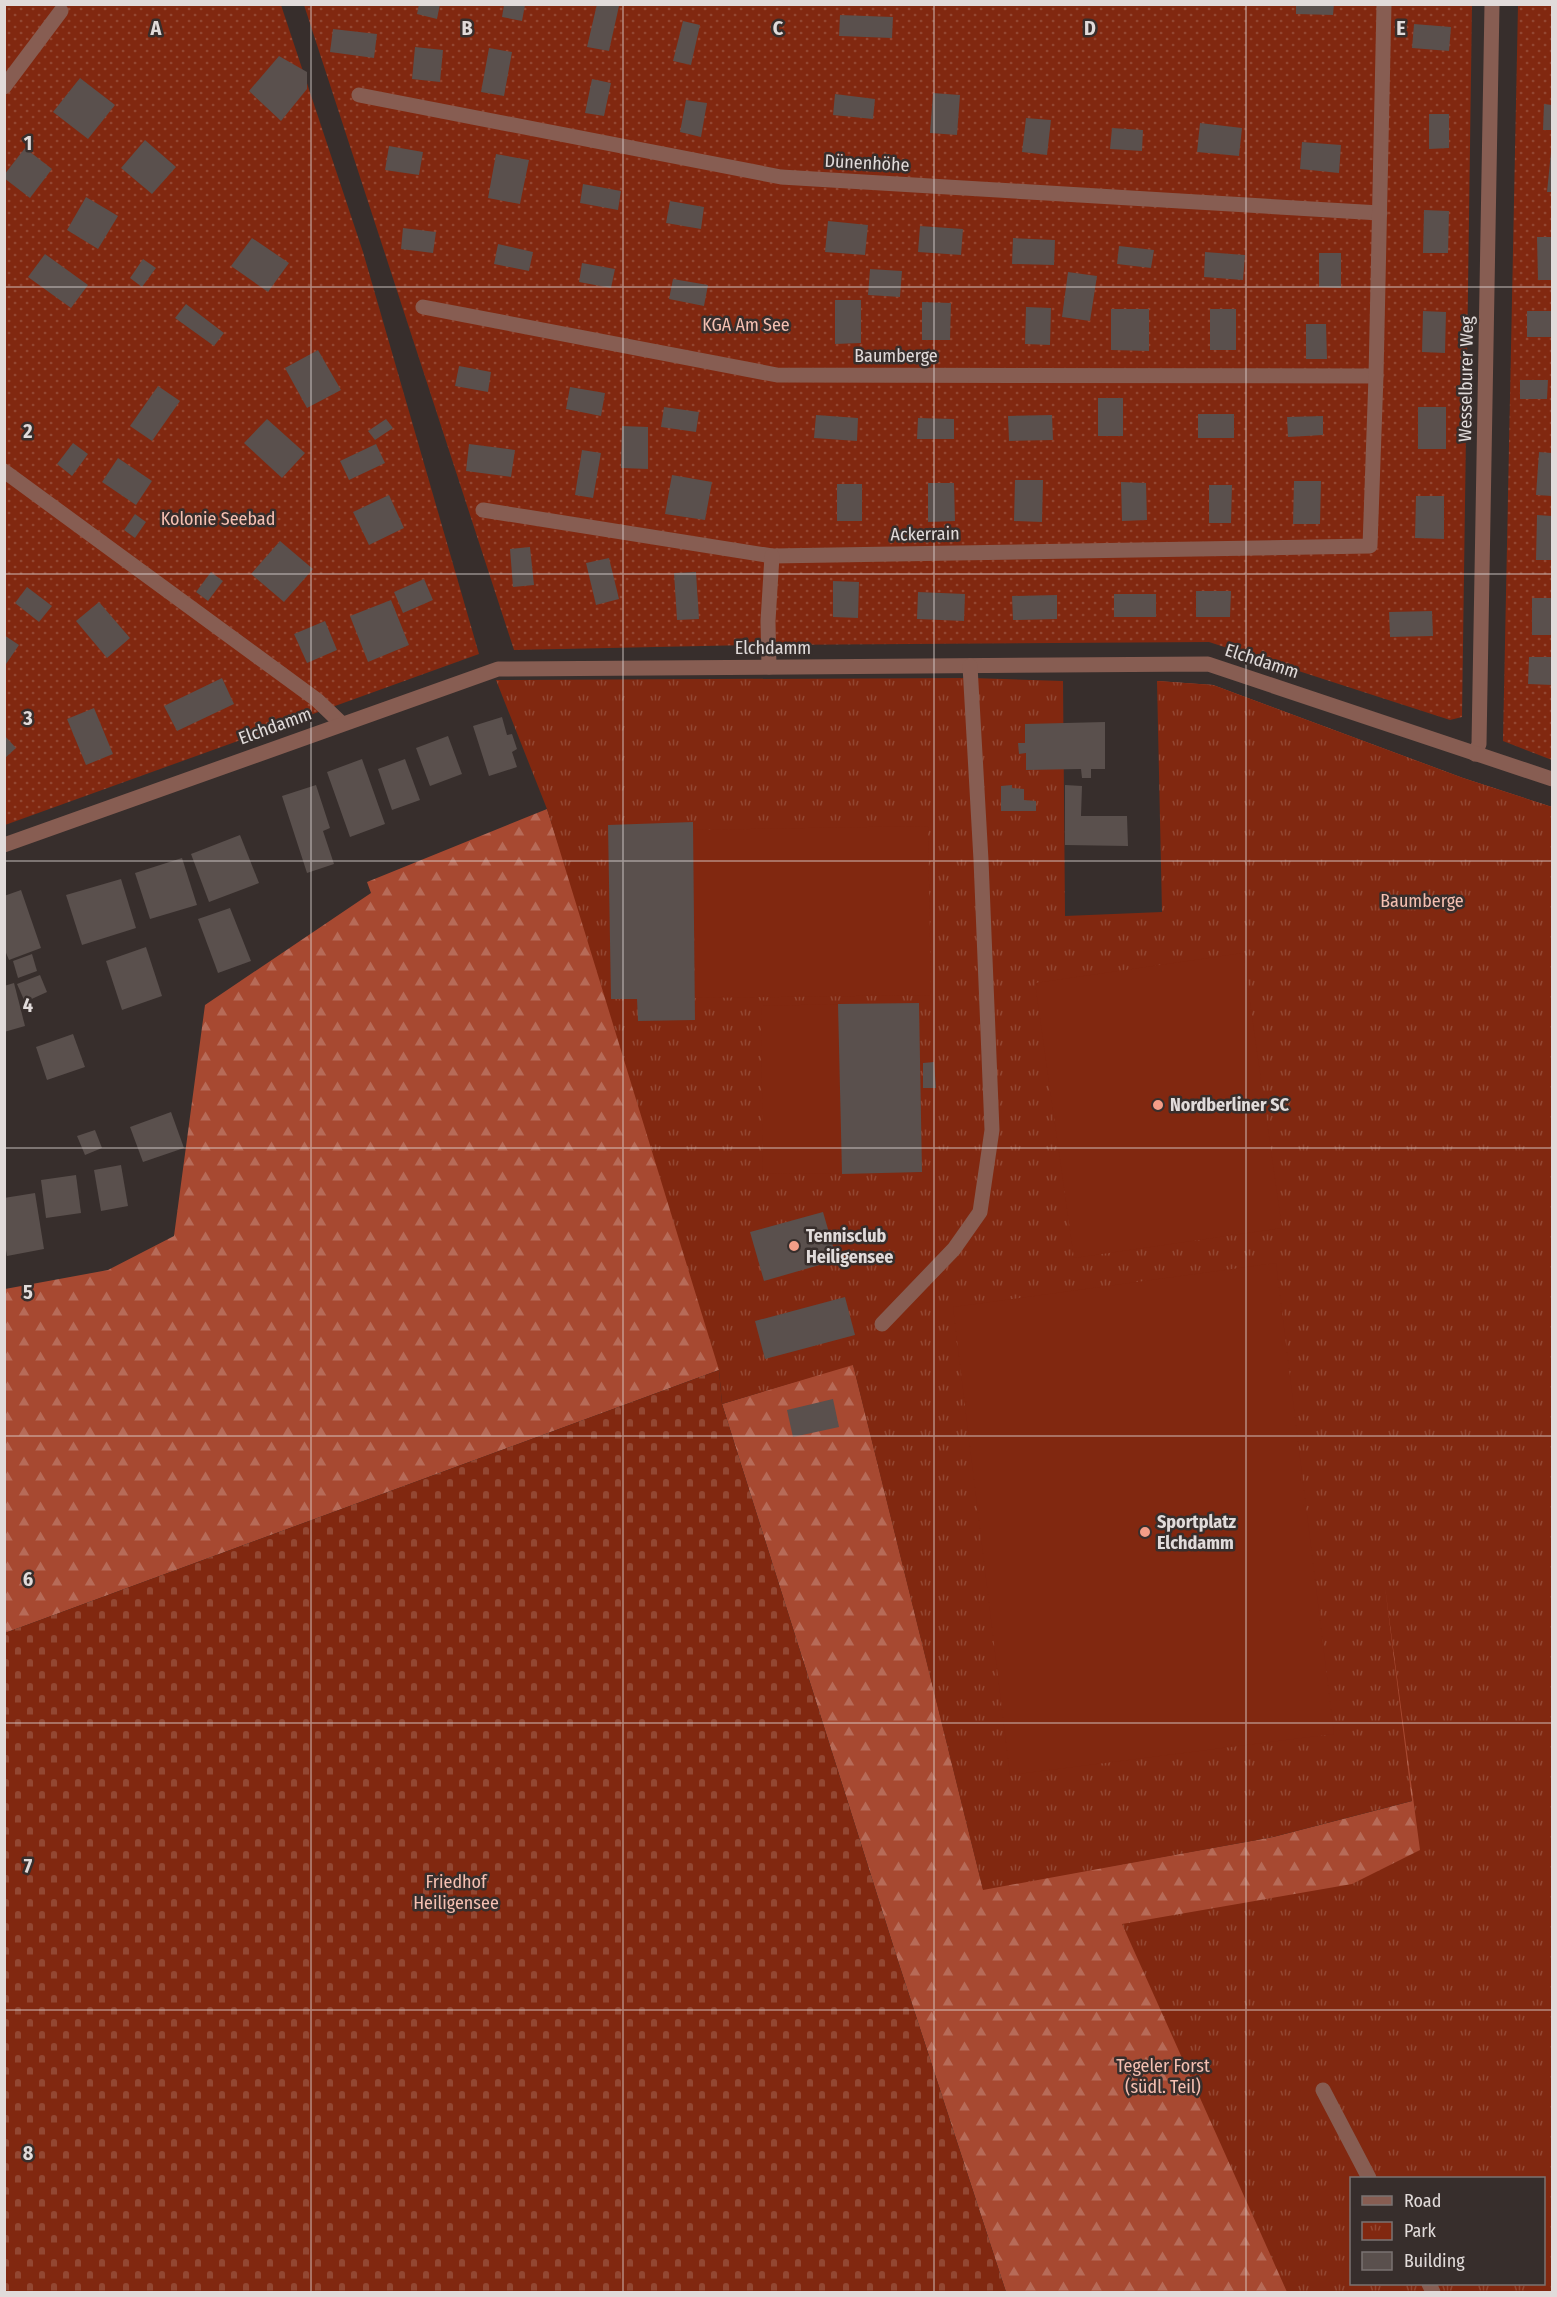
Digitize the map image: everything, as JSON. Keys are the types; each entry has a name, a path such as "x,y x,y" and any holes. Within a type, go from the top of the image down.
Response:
{"street":[{"path":"1376,376 1384,4"},
{"name":"Wesselburer Weg","path":"1475,754 1479,744 1492,4"},
{"path":"4,87 62,11"},
{"name":"Dünenhöhe","path":"359,95 781,177 1380,213"},
{"name":"Baumberge","path":"423,307 777,375 1376,376"},
{"name":"Ackerrain","path":"483,510 772,556 1370,546 1376,376"},
{"path":"4,471 316,700 341,723"},
{"path":"769,668 768,621 772,556"},
{"name":"Elchdamm","path":"4,845 341,723 498,669 1209,664 1552,779"},
{"path":"882,1324 954,1249 980,1212 992,1130 982,872 970,666"},
{"path":"1323,2090 1369,2177"}],"green space":[{"name":"Kolonie Seebad","path":"4,5 281,5 363,252 479,654 5,825"},
{"name":"KGA Am See","path":"304,5 1472,5 1462,717 1450,720 1209,642 751,645 514,650"},
{"path":"1518,5 1552,5 1552,760 1503,741"},
{"path":"972,678 1063,681 1065,916 1162,912 1157,681 1213,685 1463,778 1552,807 1552,2292 1287,2292 1122,1924 1352,1884 1420,1850 1385,1587 1412,1801 1273,1837 983,1890 853,1365 722,1404 719,1370 547,809 496,680"},
{"name":"Tegeler Forst (südl. Teil)","path":"1157,681 1213,685 1463,778 1552,807 1552,2040 1353,2177 1350,2177 1350,2285 1545,2285 1552,2292 1006,2292 899,1964 722,1404 853,1364 983,1889 1273,1837 1412,1801"},
{"path":"547,809 727,1364 719,1370 5,1633 5,1289 108,1270 174,1236 205,1005 371,893 367,882"},
{"path":"928,826 931,995 695,998 693,830"},
{"name":"Nordberliner SC","path":"1243,953 1282,1228 1074,1258 1035,983"},
{"path":"918,1004 920,1172 763,1174 761,1006"},
{"name":"Sportplatz Elchdamm","path":"1276,1263 1334,1734 1010,1775 953,1307"},
{"name":"Friedhof Heiligensee","path":"719,1370 722,1404 899,1964 1006,2292 5,2292 5,1633"}],"building":[{"path":"419,4 440,4 437,19 417,14"},
{"path":"597,4 619,6 609,51 587,47"},
{"path":"1296,4 1334,4 1333,15 1296,14"},
{"path":"504,5 525,5 522,21 502,17"},
{"path":"840,15 893,17 892,38 839,36"},
{"path":"683,21 700,25 691,65 673,61"},
{"path":"1414,24 1451,27 1449,51 1412,48"},
{"path":"333,29 377,34 374,58 330,52"},
{"path":"415,47 443,50 440,82 412,79"},
{"path":"489,48 512,52 504,96 481,92"},
{"path":"279,56 307,72 307,89 281,121 249,91"},
{"path":"80,78 115,105 88,139 53,112"},
{"path":"592,79 611,83 604,116 585,113"},
{"path":"933,93 960,95 957,135 930,133"},
{"path":"835,94 875,99 873,119 833,115"},
{"path":"686,100 707,103 701,137 680,132"},
{"path":"1544,104 1552,105 1552,130 1543,130"},
{"path":"1429,114 1449,114 1449,148 1429,149"},
{"path":"1026,118 1051,120 1047,155 1022,152"},
{"path":"1200,123 1242,128 1239,156 1197,152"},
{"path":"1112,128 1143,130 1142,151 1110,149"},
{"path":"145,140 176,167 152,194 121,168"},
{"path":"1302,142 1341,145 1339,173 1300,169"},
{"path":"389,146 423,152 419,175 385,170"},
{"path":"25,148 52,169 30,198 4,178"},
{"path":"1551,152 1552,192 1547,192"},
{"path":"496,154 529,160 520,204 488,198"},
{"path":"583,184 621,191 618,210 580,203"},
{"path":"86,197 118,216 98,249 67,230"},
{"path":"670,201 704,207 701,229 666,223"},
{"path":"1424,210 1449,211 1448,253 1423,253"},
{"path":"828,221 868,225 865,255 825,252"},
{"path":"920,226 963,229 961,255 918,252"},
{"path":"403,228 436,232 433,253 401,249"},
{"path":"1537,237 1552,237 1552,280 1538,280"},
{"path":"252,238 289,263 268,292 231,266"},
{"path":"1013,238 1055,240 1054,265 1012,264"},
{"path":"498,244 533,252 529,271 494,264"},
{"path":"1119,246 1154,250 1151,268 1117,264"},
{"path":"1205,252 1245,255 1243,280 1204,277"},
{"path":"1319,253 1341,253 1341,288 1319,287"},
{"path":"45,254 88,285 71,308 28,277"},
{"path":"143,259 156,268 142,287 130,278"},
{"path":"582,263 615,269 611,288 579,282"},
{"path":"870,269 902,271 900,297 868,295"},
{"path":"1068,272 1097,276 1090,321 1062,317"},
{"path":"673,279 708,285 704,306 669,299"},
{"path":"835,300 861,300 861,343 835,344"},
{"path":"922,302 951,303 950,340 922,340"},
{"path":"186,304 224,333 214,346 175,318"},
{"path":"1026,307 1051,308 1050,345 1025,344"},
{"path":"1111,309 1149,309 1149,351 1111,350"},
{"path":"1210,309 1236,309 1236,350 1210,350"},
{"path":"1423,311 1446,312 1445,353 1422,352"},
{"path":"1527,311 1552,311 1552,337 1527,337"},
{"path":"1306,324 1326,324 1327,359 1306,359"},
{"path":"318,350 341,390 307,408 285,368"},
{"path":"459,366 491,372 488,392 455,386"},
{"path":"1520,380 1548,380 1547,399 1520,399"},
{"path":"158,386 180,401 152,441 130,426"},
{"path":"570,387 605,393 601,416 566,409"},
{"path":"1098,398 1123,398 1123,436 1098,436"},
{"path":"664,407 699,412 696,432 661,427"},
{"path":"1418,407 1446,407 1446,449 1418,449"},
{"path":"1198,414 1234,414 1234,438 1198,438"},
{"path":"816,415 858,418 857,441 814,438"},
{"path":"1052,415 1053,440 1009,441 1008,416"},
{"path":"1323,416 1323,435 1288,437 1287,417"},
{"path":"918,418 954,419 954,439 917,439"},
{"path":"267,419 305,453 282,478 244,443"},
{"path":"386,419 393,428 375,440 368,431"},
{"path":"622,426 648,427 648,469 621,468"},
{"path":"73,443 88,454 72,476 57,464"},
{"path":"376,444 385,463 349,480 340,461"},
{"path":"469,444 515,450 511,477 466,471"},
{"path":"582,450 601,453 593,498 575,495"},
{"path":"1539,452 1552,453 1552,496 1536,495"},
{"path":"118,458 152,481 136,505 102,482"},
{"path":"672,475 712,482 705,520 665,514"},
{"path":"1015,480 1043,480 1042,522 1014,521"},
{"path":"1294,481 1321,481 1320,524 1293,524"},
{"path":"1121,482 1146,483 1147,520 1122,521"},
{"path":"928,483 954,483 955,521 928,522"},
{"path":"837,484 862,484 862,521 837,521"},
{"path":"1209,485 1232,485 1231,523 1209,523"},
{"path":"389,495 404,528 369,545 353,512"},
{"path":"1416,496 1444,496 1444,539 1415,538"},
{"path":"135,514 146,522 135,538 124,530"},
{"path":"1537,515 1552,516 1552,560 1536,560"},
{"path":"280,541 313,569 284,602 251,574"},
{"path":"530,547 534,585 513,587 510,549"},
{"path":"609,558 619,599 596,605 586,563"},
{"path":"211,572 223,581 208,601 196,592"},
{"path":"696,572 699,619 677,620 674,573"},
{"path":"424,579 433,600 403,613 394,592"},
{"path":"833,581 859,582 858,618 833,617"},
{"path":"27,587 52,606 39,622 15,603"},
{"path":"1196,591 1231,591 1230,617 1196,617"},
{"path":"918,592 965,594 964,621 917,619"},
{"path":"1114,594 1156,594 1156,617 1114,617"},
{"path":"1057,595 1057,619 1013,620 1012,596"},
{"path":"1532,598 1552,598 1552,635 1532,635"},
{"path":"391,600 409,645 368,662 350,616"},
{"path":"99,602 130,638 107,658 76,621"},
{"path":"1432,611 1433,636 1390,637 1389,612"},
{"path":"325,621 337,650 307,663 294,634"},
{"path":"4,635 19,645 4,667"},
{"path":"1529,657 1552,657 1552,685 1528,684"},
{"path":"222,678 234,704 177,731 164,706"},
{"path":"94,708 113,754 86,765 67,719"},
{"path":"502,717 507,735 512,734 517,749 512,752 517,767 489,776 473,726"},
{"path":"1105,722 1105,769 1091,769 1091,778 1082,778 1081,769 1026,770 1026,753 1019,754 1018,743 1025,743 1025,724"},
{"path":"4,735 16,748 4,759"},
{"path":"448,736 462,774 430,786 416,748"},
{"path":"362,759 385,824 350,837 327,772"},
{"path":"405,759 420,800 392,810 378,769"},
{"path":"316,785 330,828 323,831 334,864 307,873 282,796"},
{"path":"1012,785 1012,788 1024,789 1024,800 1036,801 1036,811 1001,811 1001,786"},
{"path":"1065,785 1082,786 1081,816 1127,816 1128,846 1065,845"},
{"path":"693,822 695,1020 638,1021 637,999 611,999 608,825"},
{"path":"240,835 259,883 209,902 191,854"},
{"path":"182,858 197,905 150,919 135,873"},
{"path":"121,879 136,928 82,945 66,895"},
{"path":"21,890 41,948 9,960 4,948 4,896"},
{"path":"230,908 251,961 218,973 198,919"},
{"path":"146,947 162,996 122,1010 106,961"},
{"path":"32,954 37,971 18,978 13,961"},
{"path":"40,975 47,992 25,1002 17,984"},
{"path":"14,983 25,1026 4,1032 4,986"},
{"path":"919,1003 922,1172 842,1174 838,1004"},
{"path":"73,1034 85,1067 47,1080 36,1047"},
{"path":"934,1062 936,1088 923,1088 923,1063"},
{"path":"171,1112 184,1148 143,1162 130,1127"},
{"path":"95,1130 102,1148 85,1155 77,1136"},
{"path":"121,1165 128,1206 101,1211 94,1170"},
{"path":"76,1175 81,1213 46,1218 41,1180"},
{"path":"35,1193 44,1249 7,1256 4,1239 4,1198"},
{"name":"Tennisclub Heiligensee","path":"823,1212 837,1260 764,1281 750,1232"},
{"path":"845,1297 855,1335 765,1359 755,1321"},
{"path":"833,1399 839,1427 793,1437 787,1410"}],"place":[{"name":"Nordberliner SC","path":"1158,1105"},
{"name":"Tennisclub Heiligensee","path":"794,1246"},
{"name":"Sportplatz Elchdamm","path":"1145,1532"}]}
